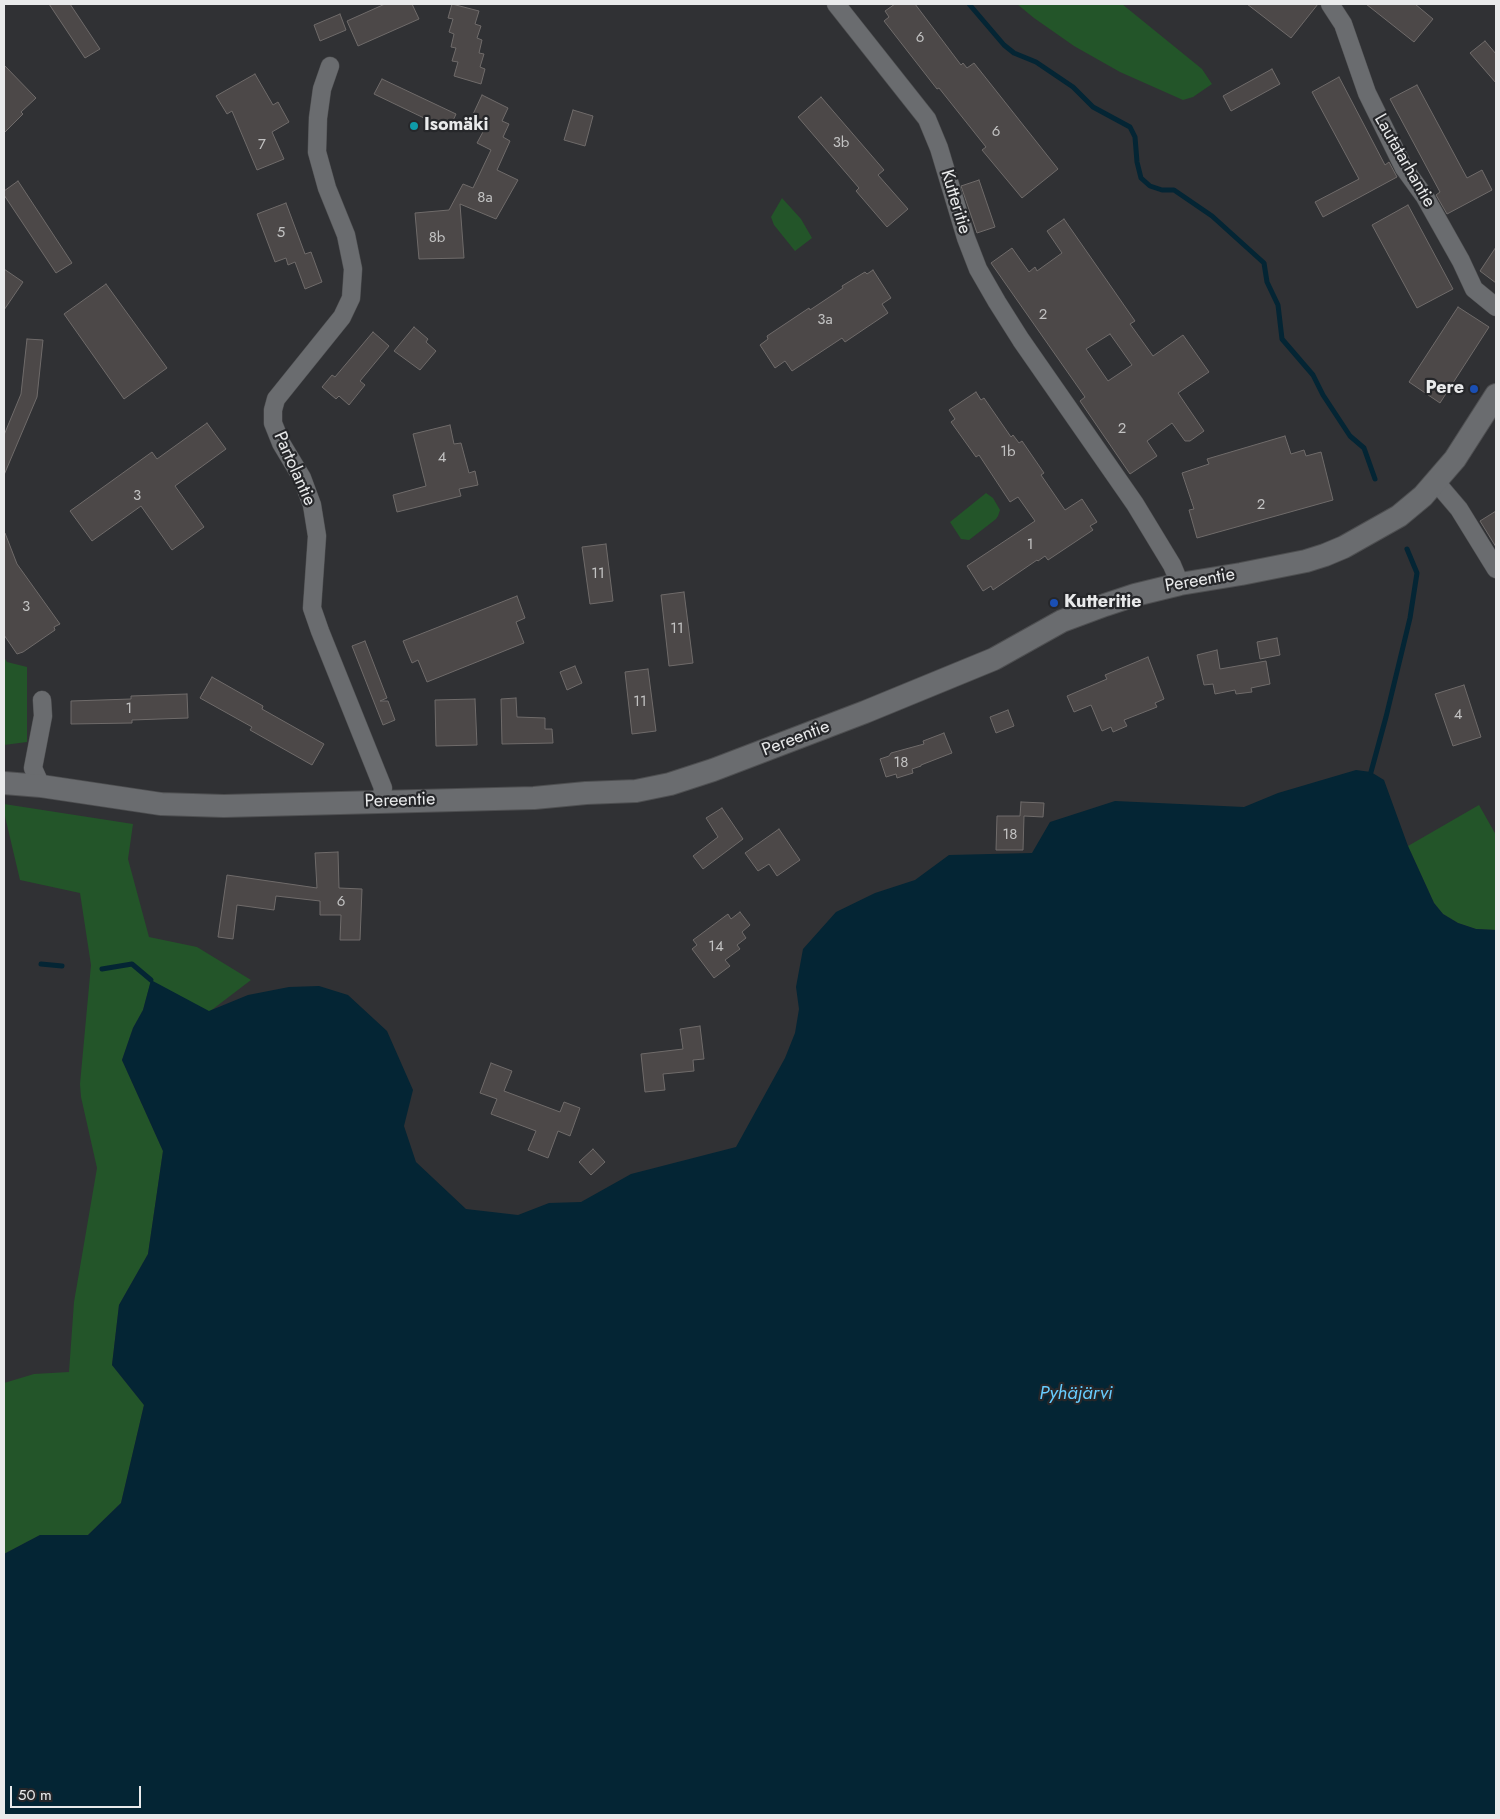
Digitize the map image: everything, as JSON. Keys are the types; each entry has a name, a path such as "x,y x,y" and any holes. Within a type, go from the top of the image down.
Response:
{"street":[{"name":"Kutteritie","path":"836,4 926,120 939,148 966,238 978,269 1021,340 1135,504 1172,565 1180,584"},
{"name":"Lautatarhantie","path":"1330,4 1343,24 1367,93 1404,168 1429,204 1474,289 1496,307"},
{"name":"Partolantie","path":"330,66 322,89 318,118 317,152 327,188 346,235 353,269 351,298 342,317 276,399 272,422 281,442 302,478 312,504 317,536 312,608 383,788 381,802"},
{"name":"Pereentie","path":"4,783 41,786 161,804 224,806 534,798 636,791 670,784 713,770 828,726 985,663 1075,615 1135,594 1241,574 1325,555 1367,535 1413,506 1436,482 1465,444 1496,396"},
{"path":"1436,482 1459,509 1496,569"},
{"path":"41,786 33,768 43,716 42,700"}],"green space":[{"path":"1017,4 1122,4 1202,69 1212,84 1193,97 1183,100 1120,72 1074,46"},
{"path":"782,198 801,219 812,238 795,251 774,225 771,217"},
{"path":"986,493 993,498 1000,510 998,516 969,540 961,539 950,522"},
{"path":"4,657 7,662 27,667 27,742 4,745"},
{"path":"4,804 133,824 128,859 149,937 197,947 251,980 209,1012 151,981 143,1010 133,1028 122,1060 163,1151 148,1254 119,1305 112,1365 144,1405 121,1503 88,1535 40,1535 4,1554 4,1383 34,1374 69,1372 74,1302 97,1168 81,1097 80,1084 91,965 80,893 20,880 4,812"},
{"path":"1479,805 1496,835 1496,930 1476,929 1458,923 1443,914 1434,903 1408,846"}],"water":[{"name":"Pyhäjärvi","path":"1356,770 1371,772 1384,780 1408,846 1434,903 1443,914 1458,923 1476,929 1496,930 1496,1815 4,1815 4,1554 40,1535 88,1535 121,1503 144,1405 112,1365 119,1305 148,1254 163,1151 122,1060 133,1028 143,1010 151,980 209,1011 248,995 289,987 319,986 348,995 387,1031 413,1090 404,1126 416,1162 466,1209 518,1215 549,1203 581,1202 631,1174 736,1147 785,1058 795,1033 799,1009 796,987 803,949 836,912 875,893 915,880 949,855 1032,853 1050,822 1115,801 1244,807 1278,793"}],"building":[{"path":"49,4 70,4 100,49 85,58"},
{"path":"385,4 412,4 419,19 358,46 347,21"},
{"path":"452,4 479,11 475,24 481,26 477,38 482,40 479,53 484,54 480,67 485,69 481,84 454,76 458,62 452,61 456,48 451,47 454,34 449,32 453,19 448,18"},
{"path":"895,4 915,4 961,65 963,63 967,68 974,63 1058,169 1022,198 982,150 986,147 939,88 937,89 884,21 889,17 885,11"},
{"path":"1247,4 1318,4 1291,38"},
{"path":"1366,4 1415,4 1433,19 1414,42"},
{"path":"340,14 346,30 320,41 314,25"},
{"path":"1485,41 1496,54 1496,83 1470,53"},
{"path":"4,65 36,98 21,112 23,114 4,133"},
{"path":"1272,69 1280,84 1231,111 1223,96"},
{"path":"255,74 273,105 278,102 289,122 272,132 284,159 257,170 232,111 227,114 216,96"},
{"path":"1339,77 1385,165 1389,162 1397,177 1323,217 1315,202 1359,179 1312,92"},
{"path":"382,79 456,114 449,130 374,94"},
{"path":"1417,85 1467,178 1482,170 1492,190 1447,214 1436,195 1440,192 1390,99"},
{"path":"482,95 508,108 502,121 509,124 503,137 510,141 497,170 518,180 496,219 460,204 464,258 419,259 415,213 449,210 463,184 473,188 491,150 477,143 484,130 469,123"},
{"path":"821,97 884,170 878,175 908,209 887,227 856,191 859,188 798,117"},
{"path":"573,110 593,116 585,146 564,140"},
{"path":"979,180 995,227 977,233 961,186"},
{"path":"18,181 72,263 56,273 4,195 4,191"},
{"path":"286,203 305,254 311,252 322,282 305,289 295,262 288,265 286,258 275,262 257,214"},
{"path":"1408,205 1453,289 1417,308 1372,225"},
{"path":"1064,219 1135,321 1130,324 1153,356 1183,335 1209,372 1178,393 1204,431 1190,441 1185,441 1172,423 1147,441 1157,456 1130,474 1080,401 1085,397 991,263 1012,248 1029,272 1035,267 1037,271 1062,253 1047,231","holes":["1110,334 1132,365 1108,381 1086,349"]},
{"path":"1496,247 1496,283 1480,271"},
{"path":"4,269 23,282 4,310"},
{"path":"873,270 891,298 882,304 888,313 845,342 842,338 792,371 785,361 775,368 760,345 768,339 767,336 843,288 842,286 865,272 867,274"},
{"path":"106,284 167,368 124,399 64,314"},
{"path":"1458,307 1489,327 1440,403 1409,382"},
{"path":"414,327 428,339 426,342 436,351 420,370 394,351"},
{"path":"373,332 389,346 360,381 365,385 349,405 339,396 336,399 322,387 332,375 335,377"},
{"path":"27,339 43,340 37,397 4,475 4,435 21,394"},
{"path":"976,392 981,400 984,398 1011,437 1013,435 1019,443 1022,441 1044,473 1041,475 1065,510 1082,499 1097,522 1090,526 1093,530 1048,560 1045,556 993,590 991,586 983,591 967,566 1035,521 1018,497 1010,502 979,455 976,457 951,422 955,419 949,410"},
{"path":"207,423 226,449 175,486 204,527 172,550 141,506 92,541 70,511 152,452 157,459"},
{"path":"450,425 454,444 461,443 469,473 475,471 478,485 459,489 461,496 397,512 393,495 426,486 413,434"},
{"path":"1285,436 1291,454 1304,450 1306,456 1321,452 1333,500 1197,538 1189,510 1194,509 1182,473 1209,464 1207,459"},
{"path":"1496,511 1496,547 1480,521"},
{"path":"4,533 17,564 60,624 54,627 55,630 23,652 17,654 4,635"},
{"path":"606,544 613,601 590,604 582,547"},
{"path":"684,592 693,663 669,666 661,595"},
{"path":"517,596 525,618 516,622 524,643 427,682 418,660 412,663 403,641"},
{"path":"1277,638 1280,655 1260,659 1257,642"},
{"path":"365,641 387,698 380,701 388,701 395,720 383,725 352,646"},
{"path":"1217,650 1220,669 1266,661 1270,684 1251,688 1252,692 1236,694 1235,690 1215,694 1213,684 1204,685 1197,655"},
{"path":"1148,657 1164,699 1155,703 1157,707 1124,720 1127,726 1113,732 1111,727 1102,731 1091,705 1074,712 1067,696 1107,679 1105,675"},
{"path":"575,666 582,683 567,690 560,672"},
{"path":"648,669 656,731 632,734 625,672"},
{"path":"212,677 263,706 262,709 324,744 312,765 250,730 252,727 200,698"},
{"path":"1464,685 1481,737 1453,746 1435,694"},
{"path":"187,694 188,718 132,720 132,723 71,724 71,701 131,699 131,696"},
{"path":"516,698 517,717 545,718 545,729 552,729 553,743 502,744 501,699"},
{"path":"475,699 477,745 436,746 435,700"},
{"path":"1008,710 1014,726 996,733 990,717"},
{"path":"944,733 952,753 912,769 913,773 897,778 896,774 886,777 880,759 889,756 891,753 924,744 923,741"},
{"path":"1021,802 1044,803 1043,817 1024,816 1023,850 996,850 997,816 1020,816"},
{"path":"722,808 743,839 703,869 693,856 718,837 706,818"},
{"path":"779,829 800,860 777,876 769,864 758,871 745,853"},
{"path":"338,852 339,888 362,889 360,940 340,940 341,915 320,915 320,901 276,896 274,910 237,905 233,939 218,937 227,875 317,888 315,853"},
{"path":"740,912 750,925 742,932 746,938 737,945 740,949 725,960 730,966 714,978 692,949 697,945 693,940 728,914 731,919"},
{"path":"700,1026 704,1059 693,1060 694,1071 663,1074 665,1090 645,1092 641,1054 683,1049 680,1029"},
{"path":"491,1063 512,1071 504,1091 560,1112 564,1102 580,1108 570,1136 558,1131 548,1158 528,1150 536,1131 491,1114 497,1099 480,1093"},
{"path":"593,1149 605,1162 591,1175 579,1162"}],"waterway":[{"path":"969,4 1004,45 1014,53 1036,62 1073,87 1093,107 1130,127 1135,137 1137,162 1141,178 1150,186 1162,190 1174,190 1212,216 1264,263 1267,282 1278,305 1282,339 1313,375 1323,395 1350,436 1364,448 1375,479"},
{"path":"1371,772 1410,618 1417,573 1407,549"},
{"path":"41,964 62,966"},
{"path":"102,969 132,964 151,980"}],"place":[{"name":"Isomäki","path":"414,126"},
{"name":"Pere","path":"1474,389"},
{"name":"Kutteritie","path":"1054,603"}]}
